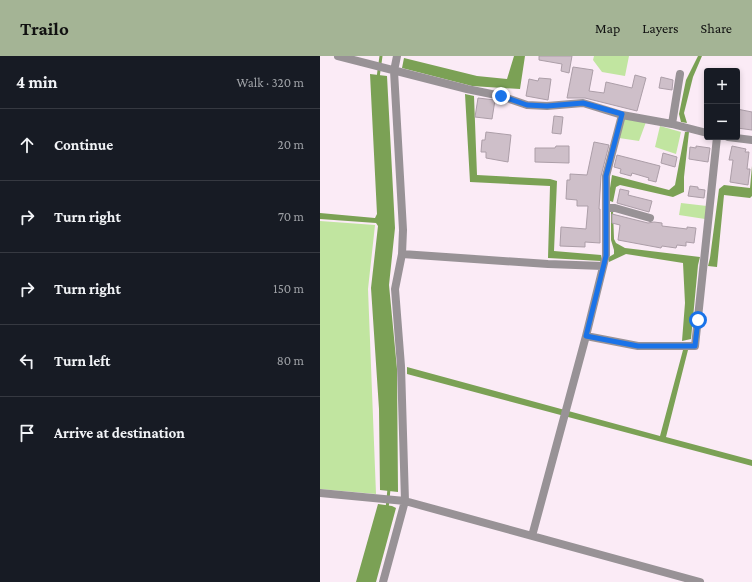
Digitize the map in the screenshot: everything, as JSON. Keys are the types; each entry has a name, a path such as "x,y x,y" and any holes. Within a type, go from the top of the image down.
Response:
{"street":[{"path":"338,56 471,90 501,96 527,105 547,106 583,103 622,114 682,126 704,132"},
{"path":"383,582 405,501 401,366 395,288 402,254 403,230 394,71 398,56"},
{"path":"672,124 680,74"},
{"path":"532,536 605,261 605,246 611,208 606,176 622,114"},
{"path":"740,138 752,140"},
{"path":"586,336 638,346 695,346 717,140"},
{"path":"611,208 650,218"},
{"path":"402,254 548,264 605,261"},
{"path":"320,493 405,501 700,582"}],"shaded area":[{"path":"514,56 525,56 520,89 472,86 402,68 404,58 477,76 507,79"},
{"path":"594,56 629,56 625,76 602,72 593,60"},
{"path":"698,56 702,56 693,77 684,113 687,123 681,122 679,114 686,80"},
{"path":"370,74 387,76 395,228 389,285 397,369 398,492 380,490 379,409 371,288 378,226 376,223 320,219 320,213 375,218 377,214"},
{"path":"465,94 474,96 477,175 550,179 557,181 554,251 601,255 601,261 548,258 550,186 470,182"},
{"path":"624,118 646,122 639,141 619,138"},
{"path":"660,126 681,132 676,154 655,147"},
{"path":"685,132 689,132 684,177 684,192 673,197 620,185 616,187 613,202 610,201 612,175 669,190 675,185"},
{"path":"752,166 752,196 750,198 724,195 717,267 708,266 719,189 724,185 750,188"},
{"path":"681,203 707,206 705,219 679,215"},
{"path":"613,211 614,239 616,243 625,248 700,257 691,339 682,341 685,303 683,263 626,254 609,262 609,257 614,254 611,240 611,212"},
{"path":"320,221 375,225 368,289 376,494 320,489"},
{"path":"683,350 688,350 666,437 752,460 752,466 407,374 407,367 660,436"},
{"path":"378,504 396,508 376,582 356,582"}],"building":[{"path":"539,56 572,56 569,73 561,71 562,64 539,60"},
{"path":"573,67 593,70 589,91 604,93 606,82 632,88 635,75 646,78 637,111 585,98 567,98"},
{"path":"661,77 673,80 672,90 659,88"},
{"path":"539,78 551,79 548,100 526,96 529,79 538,81"},
{"path":"478,98 495,100 492,119 475,117"},
{"path":"740,110 752,112 752,130 740,128"},
{"path":"554,116 563,117 561,134 552,133"},
{"path":"486,132 511,135 508,162 486,158 486,152 481,152 482,140 485,140"},
{"path":"594,142 609,145 601,176 599,209 600,243 585,242 585,247 560,246 561,227 586,229 588,206 577,206 577,200 566,199 567,180 570,180 570,174 587,175"},
{"path":"556,146 569,146 569,163 535,162 535,148 555,148"},
{"path":"696,146 710,148 708,162 689,159 690,147 696,148"},
{"path":"732,146 746,149 745,152 749,152 747,169 750,169 748,185 730,182 733,160 729,160"},
{"path":"663,153 677,157 675,167 661,163"},
{"path":"617,155 660,166 656,182 648,180 649,178 632,173 631,176 620,173 621,169 614,167"},
{"path":"690,186 705,190 704,198 688,196"},
{"path":"620,189 629,191 628,195 652,201 649,212 617,203"},
{"path":"612,214 648,223 662,223 662,226 687,229 687,227 696,228 694,243 686,242 686,246 677,245 676,248 662,246 661,248 618,240 620,225 612,223"}],"waterway":[{"path":"378,78 381,56"},
{"path":"387,509 389,489"}],"route":[{"path":"501,96 527,105 547,106 583,103 622,114 606,176 607,208 605,246 607,252 586,336 638,346 695,346 698,320"}]}
